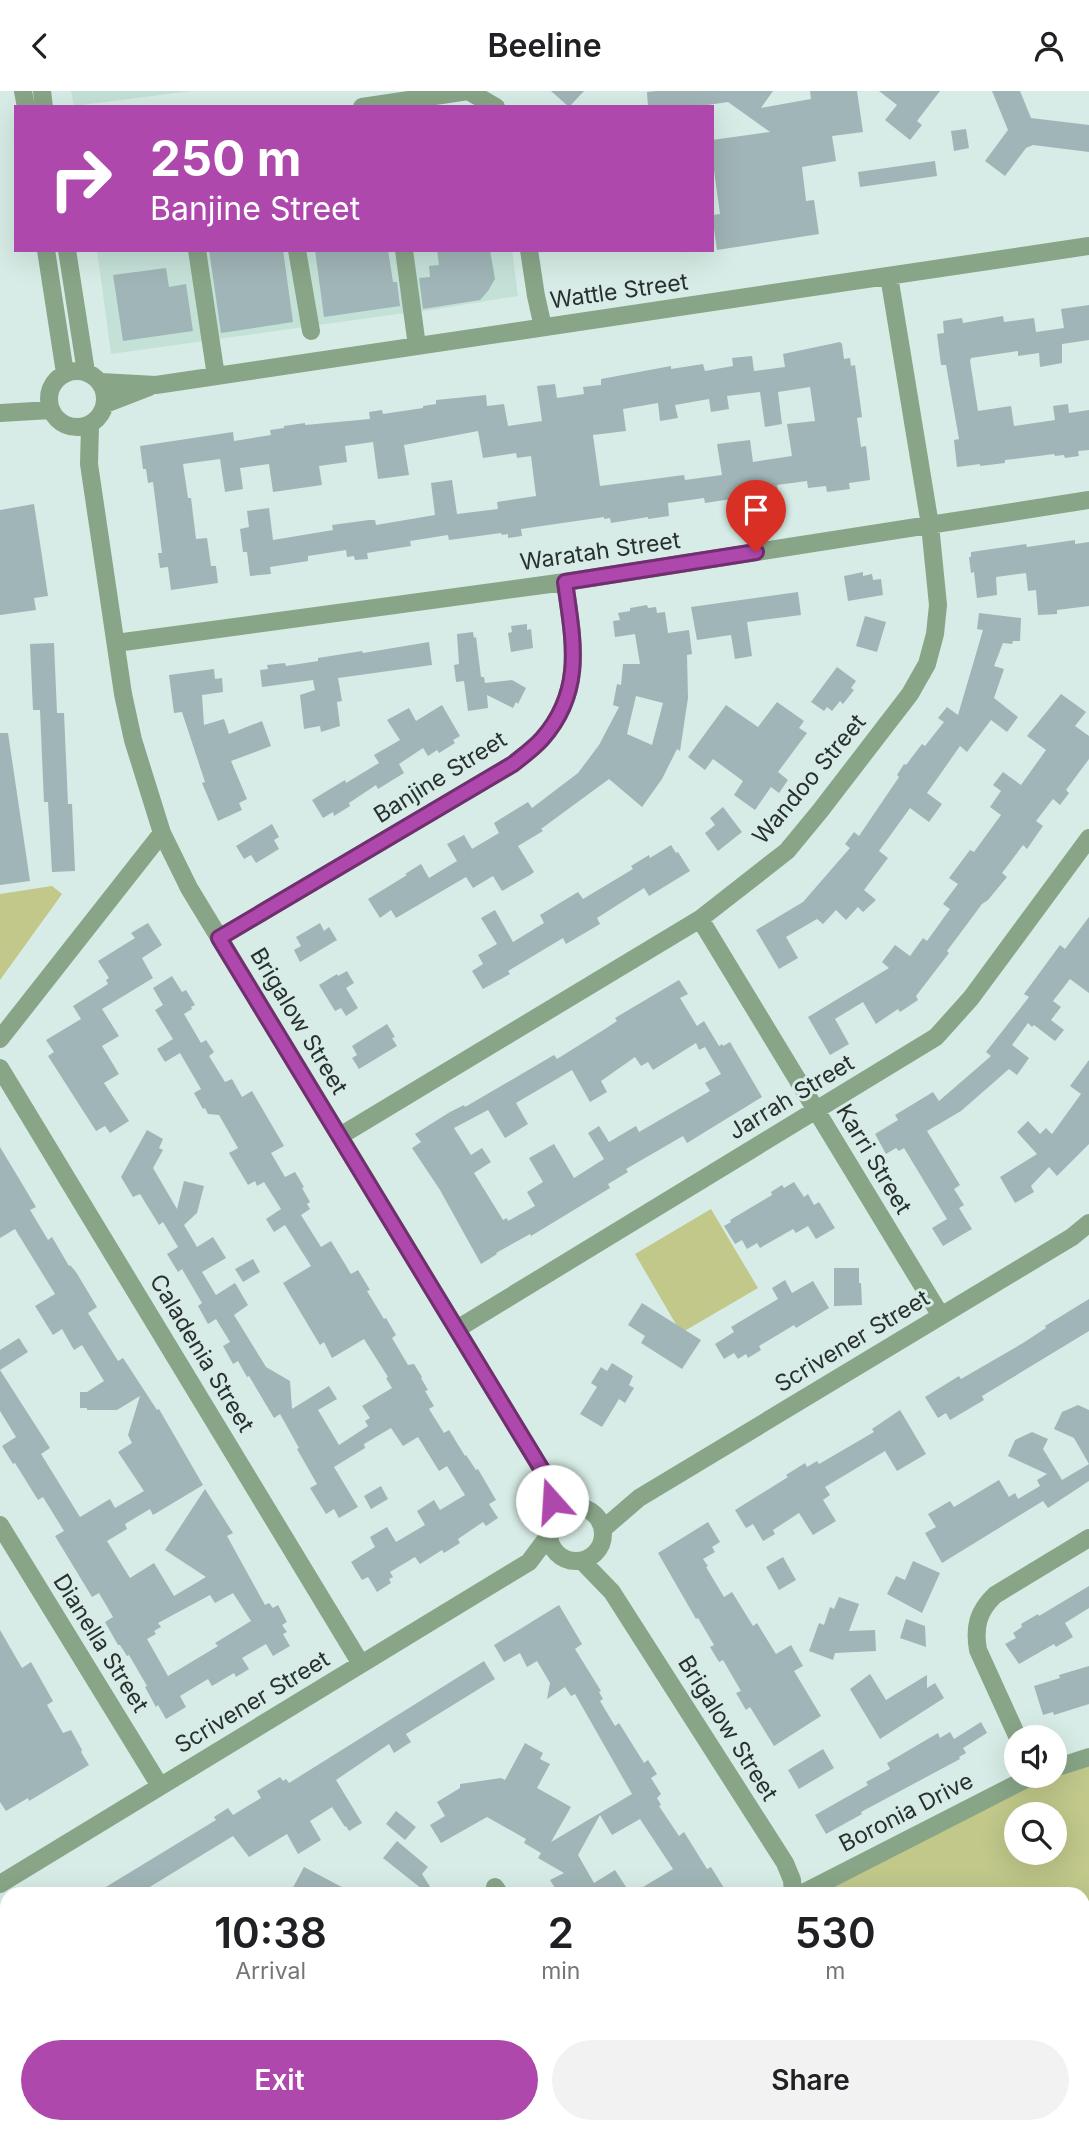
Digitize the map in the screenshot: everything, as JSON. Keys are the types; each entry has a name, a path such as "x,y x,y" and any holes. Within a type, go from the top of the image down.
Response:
{"street":[{"path":"383,105 468,91 492,105"},
{"name":"Wattle Street","path":"106,404 156,385 1089,246"},
{"path":"46,252 65,373"},
{"path":"67,252 93,377 104,389 106,404 97,419 82,427 66,425 54,416 49,396 59,377 71,371 93,377"},
{"path":"197,252 216,376"},
{"path":"297,252 311,331"},
{"path":"404,252 416,346"},
{"path":"529,252 543,327"},
{"name":"Wandoo Street","path":"340,1136 700,919 787,851 910,694 927,664 935,633 938,605 930,525 889,276"},
{"name":"Wattle Street","path":"93,377 156,385"},
{"path":"3,413 51,389"},
{"path":"3,413 51,410"},
{"name":"Brigalow Street","path":"66,425 89,464"},
{"name":"Brigalow Street","path":"90,425 89,464 123,694 133,740 162,833 189,888 550,1483 576,1507"},
{"name":"Waratah Street","path":"116,643 565,582 1089,500"},
{"name":"Banjine Street","path":"219,938 513,764 541,740 555,722 567,698 572,676 574,648 565,582"},
{"path":"0,1039 162,833"},
{"name":"Jarrah Street","path":"457,1329 936,1037 971,998 1089,838"},
{"name":"Karri Street","path":"700,919 941,1316"},
{"name":"Caladenia Street","path":"0,1068 361,1664"},
{"name":"Scrivener Street","path":"598,1521 639,1499 1072,1237 1089,1223"},
{"name":"Brigalow Street","path":"550,1483 552,1527"},
{"path":"576,1507 586,1509 598,1521 603,1540 598,1551 582,1561 562,1557 553,1548 552,1527 560,1513 576,1507"},
{"name":"Dianella Street","path":"0,1525 160,1786"},
{"name":"Scrivener Street","path":"529,1562 552,1527"},
{"path":"1012,1725 978,1650 975,1635 978,1618 984,1605 995,1595 1089,1538"},
{"name":"Brigalow Street","path":"598,1551 612,1592"},
{"name":"Scrivener Street","path":"0,1884 529,1562 562,1557"},
{"name":"Brigalow Street","path":"582,1561 612,1592 785,1863 793,1887"},
{"path":"1067,1764 1089,1757"},
{"name":"Boronia Drive","path":"815,1887 1009,1788"}],"shaded area":[{"path":"71,91 191,91 82,105 74,105"},
{"path":"97,252 396,252 405,313 111,354"},
{"path":"408,252 512,252 518,296 418,312"}],"green space":[{"path":"52,886 62,894 0,980 0,894"},
{"path":"711,1209 758,1288 681,1333 635,1254"},
{"path":"1089,1760 1089,1887 832,1887 1018,1788 1067,1788 1067,1770"}],"building":[{"path":"551,91 584,91 571,105 567,105"},
{"path":"773,91 761,108 811,99 810,91 857,91 863,132 832,136 836,161 802,167 806,201 814,200 819,234 717,250 714,215 720,214 714,170 714,140 770,132 728,102 708,105 648,105 647,92"},
{"path":"879,91 940,91 917,121 922,125 910,140 885,120 897,105"},
{"path":"992,91 1020,91 1031,118 1089,125 1089,152 1033,145 1026,148 1005,176 985,161 1008,130"},
{"path":"966,129 969,148 954,151 951,131"},
{"path":"935,161 937,176 860,187 858,172"},
{"path":"209,252 283,252 293,322 221,333"},
{"path":"315,252 388,252 393,282 397,282 400,306 324,317"},
{"path":"437,252 490,252 495,279 480,300 423,309 419,278 430,277 429,266 439,265"},
{"path":"166,268 169,287 186,284 193,331 123,341 113,275"},
{"path":"1089,305 1089,340 1062,344 1062,363 1040,367 1039,353 1018,356 1018,351 971,358 970,361 978,411 1011,406 1014,426 1055,420 1053,406 1068,404 1069,413 1089,410 1089,450 1078,451 1079,456 1065,458 1064,455 1054,454 1005,460 1005,463 957,467 954,440 959,439 946,365 941,365 937,334 944,333 943,321 962,318 963,323 1003,316 1004,322 1034,318 1036,332 1064,328 1061,309"},
{"path":"840,342 842,344 844,359 850,358 851,366 855,365 862,417 857,418 861,447 866,446 870,480 849,483 850,489 827,492 826,486 808,488 807,481 777,485 779,498 765,499 765,495 758,495 705,503 704,498 668,503 669,516 611,523 610,518 604,517 521,529 522,536 508,538 508,534 501,533 449,540 448,535 410,541 411,546 367,553 368,559 355,560 354,556 347,557 346,550 308,556 308,561 270,567 271,574 250,576 240,529 249,527 247,511 269,508 273,540 333,530 332,525 375,520 376,525 435,515 431,483 452,480 457,514 498,509 497,502 536,496 531,456 517,458 516,453 483,458 478,431 404,445 409,475 378,479 373,442 345,446 347,462 319,466 322,485 273,492 269,464 240,468 243,489 225,492 220,459 183,464 196,539 207,538 211,566 216,566 218,583 171,590 168,567 160,568 158,553 162,553 153,482 148,483 140,446 233,432 234,441 271,435 270,430 284,426 370,419 369,412 382,410 383,414 423,408 436,404 436,400 486,395 487,406 504,404 508,426 542,421 537,386 555,384 557,398 584,394 583,387 601,385 601,379 671,366 671,369 703,364 705,371 733,366 732,358 752,356 754,371 785,367 783,354","holes":["810,387 815,421 787,424 792,456 753,462 750,440 717,444 722,475 685,480 684,475 600,486 593,435 626,431 623,409 658,403 660,421 678,418 675,405 709,399 711,412 729,409 727,396 760,392 765,427 782,424 778,392"]},
{"path":"34,504 48,596 34,598 36,610 0,615 0,510"},
{"path":"1075,540 1075,544 1089,542 1089,606 1057,610 1057,614 1038,615 1036,590 1028,591 1026,573 996,577 997,595 977,598 974,572 971,573 971,552"},
{"path":"863,572 863,576 872,574 873,580 881,579 883,595 848,601 844,576"},
{"path":"798,592 801,615 747,622 752,656 735,659 731,635 697,640 691,607"},
{"path":"647,605 648,608 656,607 657,613 665,612 668,633 689,630 692,654 687,655 688,698 680,751 677,749 662,779 642,807 609,779 541,829 543,831 518,846 534,872 530,875 502,891 493,876 473,888 466,877 396,918 391,910 380,918 368,899 421,864 429,878 457,861 447,844 464,835 472,849 499,833 494,823 528,802 532,808 578,773 599,745 619,707 613,705 617,684 621,685 623,664 640,664 635,634 615,637 613,621 620,620 618,613 630,611 630,608","holes":["636,696 663,703 652,745 627,734"]},
{"path":"979,613 1021,618 1020,641 1003,643 994,666 1004,669 994,698 1018,717 1007,732 991,720 967,752 960,746 927,793 942,804 929,822 910,808 879,851 888,858 864,890 876,900 863,912 858,907 846,920 836,910 823,924 817,919 786,937 798,958 779,969 756,930 803,902 850,848 845,844 854,832 859,836 899,777 897,775 904,764 906,765 922,744 925,746 944,722 938,718 947,707 958,715 983,630 977,629"},
{"path":"865,616 886,622 877,652 856,646"},
{"path":"527,624 527,630 531,629 533,648 511,652 508,633 512,632 511,626"},
{"path":"473,632 481,677 484,677 485,683 512,680 526,688 513,708 487,695 488,708 468,711 464,681 456,682 454,665 459,664 457,634"},
{"path":"429,642 432,665 338,678 342,701 337,702 340,726 321,732 320,726 304,729 300,695 315,690 313,680 262,687 260,670 268,669 267,665 285,663 286,666 318,661 318,658"},
{"path":"54,643 57,713 64,713 68,804 72,804 75,871 52,872 48,802 44,802 40,710 33,710 30,644"},
{"path":"837,667 856,681 851,688 854,690 843,704 840,701 832,711 827,707 824,711 811,702"},
{"path":"214,669 215,679 222,678 223,692 202,695 204,725 224,719 229,734 262,721 271,746 231,761 247,799 239,803 242,810 218,821 202,783 205,782 182,712 174,713 169,675"},
{"path":"1061,694 1086,712 1075,726 1089,736 1089,759 1066,790 1069,793 1060,805 1053,799 1036,821 1043,826 1027,849 1023,845 1002,873 1007,877 982,904 947,951 949,953 916,996 918,1000 900,1012 898,1009 876,1024 863,1002 835,1019 849,1044 830,1055 808,1017 889,968 882,962 895,945 910,956 923,938 927,941 950,909 943,904 958,884 949,878 970,850 974,852 1001,815 990,807 1001,791 993,785 1003,772 1021,785 1046,750 1027,736"},
{"path":"777,702 804,721 799,728 807,733 778,772 788,780 779,793 771,787 755,810 734,795 743,781 713,759 705,770 688,757 726,705 758,727"},
{"path":"442,705 460,736 453,740 455,743 428,756 423,748 399,764 404,773 378,789 376,785 334,816 333,812 323,818 312,800 379,763 374,755 400,740 387,720 409,708 416,721"},
{"path":"0,733 8,733 30,881 0,885"},
{"path":"723,807 742,832 718,851 705,833 715,825 710,818"},
{"path":"272,824 279,837 274,840 279,849 256,863 251,855 244,859 236,846"},
{"path":"671,845 690,871 649,896 644,888 597,918 600,924 566,944 563,938 483,989 472,971 483,964 478,955 497,944 481,918 495,910 513,942 544,923 540,915 578,892 583,899 633,869 631,866"},
{"path":"1089,917 1089,993 1070,979 1053,1001 1061,1007 1051,1020 1064,1030 1055,1041 1028,1023 1012,1045 1029,1058 1017,1075 1009,1069 961,1111 927,1131 960,1185 954,1189 964,1205 959,1208 972,1229 943,1246 932,1228 947,1219 904,1148 899,1151 896,1148 886,1154 875,1134 898,1120 895,1115 933,1092 939,1101 991,1056 986,1052 1029,997 1024,994 1060,945 1065,949"},
{"path":"148,923 162,945 142,958 153,978 102,1009 119,1036 102,1046 119,1074 104,1083 129,1121 110,1133 105,1126 96,1131 48,1056 54,1052 46,1040 81,1019 73,1006 108,984 106,980 109,978 98,961 135,938 131,933"},
{"path":"320,923 324,931 329,927 337,940 300,962 294,950 301,946 296,937"},
{"path":"347,971 354,983 346,988 358,1008 346,1016 341,1008 335,1011 319,985"},
{"path":"172,976 182,992 186,990 195,1005 184,1014 201,1043 206,1040 214,1052 209,1056 225,1082 232,1079 242,1097 252,1091 284,1146 271,1153 285,1177 295,1172 304,1187 302,1188 310,1202 307,1204 310,1209 301,1215 321,1247 331,1241 351,1274 358,1270 370,1290 367,1291 396,1335 392,1338 408,1365 414,1364 422,1377 428,1390 425,1391 434,1406 429,1409 444,1433 449,1430 465,1456 476,1470 478,1469 496,1500 489,1504 498,1518 486,1526 483,1522 458,1539 460,1543 444,1553 442,1550 420,1564 415,1557 390,1572 393,1577 389,1579 391,1583 377,1592 368,1577 362,1580 351,1562 375,1547 370,1537 387,1527 396,1542 425,1525 417,1511 434,1500 440,1510 465,1495 447,1466 439,1471 418,1437 403,1446 391,1428 334,1467 358,1507 339,1518 334,1509 326,1514 310,1488 317,1484 280,1414 274,1418 238,1361 233,1364 223,1346 230,1342 216,1319 208,1324 198,1306 202,1303 182,1269 178,1272 167,1254 178,1247 163,1222 159,1225 140,1194 133,1197 121,1177 147,1130 163,1139 159,1148 163,1150 153,1168 177,1209 184,1181 204,1186 197,1213 184,1225 197,1247 213,1237 226,1258 202,1272 216,1295 235,1283 248,1305 234,1315 266,1367 290,1381 292,1409 329,1386 337,1399 318,1410 339,1445 368,1426 365,1421 370,1418 362,1406 392,1388 386,1378 388,1377 364,1339 332,1358 324,1342 320,1345 283,1283 311,1266 285,1225 274,1232 266,1219 281,1209 264,1182 257,1186 255,1181 248,1185 229,1153 238,1148 219,1115 208,1114 205,1108 203,1109 194,1093 201,1089 180,1053 165,1062 157,1049 173,1039 155,1010 163,1005 153,988"},
{"path":"679,980 688,994 680,998 697,1026 704,1021 719,1046 730,1042 762,1097 687,1143 683,1136 626,1169 628,1172 608,1184 610,1188 481,1264 440,1190 412,1148 421,1142 415,1134 554,1055 557,1059 617,1021 615,1018","holes":["696,1043 699,1050 705,1047 721,1074 705,1083 710,1091 639,1132 636,1126 609,1142 599,1126 588,1133 604,1159 574,1178 554,1144 529,1158 543,1182 527,1192 535,1206 508,1221 507,1218 503,1220 474,1173 491,1162 482,1148 471,1155 454,1128 488,1110 505,1138 528,1124 516,1103 572,1070 590,1102 607,1092 601,1081 635,1057 641,1066 648,1062 653,1070"]},
{"path":"387,1024 397,1046 359,1069 352,1058 357,1055 352,1046"},
{"path":"1089,1060 1089,1144 1057,1176 1049,1167 1031,1186 1034,1192 1015,1203 1000,1177 1037,1154 1017,1132 1028,1121 1040,1134 1046,1128 1052,1134 1081,1094 1070,1086"},
{"path":"0,1147 36,1207 30,1210 48,1240 52,1237 97,1307 88,1313 118,1361 123,1358 157,1410 159,1409 203,1485 153,1515 150,1509 125,1524 127,1529 107,1541 130,1578 154,1563 174,1596 206,1577 165,1550 205,1489 233,1533 227,1536 265,1605 269,1603 273,1608 278,1605 287,1622 282,1625 287,1632 283,1634 290,1646 273,1656 266,1644 242,1658 249,1669 236,1677 234,1673 212,1686 208,1679 180,1696 186,1707 166,1719 158,1705 156,1707 129,1655 118,1645 105,1622 113,1617 99,1593 92,1597 55,1536 64,1531 43,1497 38,1500 2,1446 16,1437 0,1411 0,1370 50,1448 41,1454 80,1517 110,1499 115,1508 144,1491 118,1452 132,1443 128,1435 140,1396 117,1410 80,1408 80,1392 87,1392 104,1381 82,1345 74,1350 62,1329 53,1335 35,1306 55,1294 15,1229 0,1238","holes":["233,1593 251,1621 215,1643 218,1646 168,1676 147,1639 161,1627 158,1623 210,1595 215,1603"]},
{"path":"794,1182 804,1197 808,1194 814,1205 819,1202 835,1228 816,1239 808,1226 796,1233 793,1229 760,1248 757,1243 747,1249 742,1240 735,1244 724,1226 772,1195 771,1192 782,1185 784,1188"},
{"path":"253,1259 260,1272 243,1282 235,1269"},
{"path":"834,1268 859,1268 862,1305 834,1306"},
{"path":"785,1280 792,1293 813,1281 829,1308 759,1346 761,1350 748,1358 746,1354 738,1359 734,1353 724,1359 715,1344 734,1332 731,1327 778,1299 772,1288"},
{"path":"1089,1299 1089,1331 982,1396 984,1400 950,1420 946,1413 938,1418 925,1397 1023,1343"},
{"path":"642,1303 701,1340 682,1369 641,1343 645,1336 628,1325"},
{"path":"19,1338 28,1352 0,1370 0,1350"},
{"path":"612,1363 633,1376 629,1385 634,1388 625,1403 619,1399 602,1427 580,1414 597,1387 591,1383 601,1367 607,1371"},
{"path":"1078,1405 1089,1410 1089,1464 1074,1438 1054,1429 1062,1412"},
{"path":"900,1410 926,1454 897,1471 885,1451 825,1487 830,1495 823,1500 836,1521 813,1535 799,1513 773,1530 775,1534 763,1541 753,1524 746,1528 735,1510 788,1477 786,1475 805,1463 807,1467 817,1461 819,1464 874,1432 872,1429"},
{"path":"1032,1432 1048,1439 1043,1449 1062,1480 1089,1464 1089,1481 1048,1508 1043,1501 942,1563 925,1533 936,1527 928,1514 950,1501 954,1507 999,1480 1009,1497 1015,1493 1018,1499 1040,1486 1037,1480 1047,1474 1008,1456 1015,1440"},
{"path":"381,1486 388,1499 371,1509 364,1496"},
{"path":"708,1522 720,1542 712,1547 715,1552 703,1559 708,1566 706,1567 724,1597 732,1592 753,1626 757,1623 776,1654 791,1645 803,1666 794,1671 821,1716 774,1746 750,1707 746,1710 736,1693 741,1691 723,1660 719,1662 710,1647 714,1645 658,1553"},
{"path":"783,1557 796,1580 779,1590 766,1567"},
{"path":"913,1561 940,1573 922,1613 887,1594 896,1576 905,1580"},
{"path":"1089,1586 1089,1608 1065,1623 1073,1637 1056,1647 1054,1644 1019,1664 1005,1644 1016,1638 1013,1633 1022,1627 1021,1624"},
{"path":"839,1597 859,1604 849,1631 875,1630 876,1651 835,1653 833,1660 809,1651 819,1623 824,1625 830,1607 834,1609"},
{"path":"559,1605 582,1644 575,1649 601,1691 599,1692 603,1699 600,1701 615,1726 619,1723 644,1763 648,1760 657,1774 651,1778 661,1794 657,1798 661,1805 659,1806 679,1836 684,1832 707,1869 711,1867 723,1887 643,1887 673,1869 640,1819 612,1835 600,1815 578,1855 594,1883 615,1870 626,1887 554,1887 550,1880 564,1873 538,1858 541,1853 524,1843 526,1839 487,1817 441,1843 430,1825 445,1816 437,1802 460,1788 460,1784 501,1778 505,1780 525,1743 543,1753 540,1759 550,1764 537,1788 571,1807 551,1842 632,1794 575,1694 571,1696 565,1687 547,1699 550,1683 537,1661 527,1667 520,1653 504,1662 494,1645"},
{"path":"906,1619 925,1626 926,1647 900,1638"},
{"path":"0,1630 22,1668 31,1662 53,1701 47,1705 63,1733 71,1730 89,1765 29,1801 28,1798 6,1811 0,1802"},
{"path":"484,1661 495,1679 406,1734 411,1742 394,1753 389,1744 336,1780 362,1823 349,1831 332,1807 310,1821 321,1840 298,1854 287,1834 249,1857 233,1836 150,1887 106,1887 216,1820 214,1817 228,1808 233,1815 261,1798 257,1791 280,1777 289,1783"},
{"path":"1089,1666 1089,1704 1054,1715 1053,1712 1043,1715 1034,1686"},
{"path":"870,1674 886,1700 927,1675 927,1688 935,1683 944,1698 880,1739 850,1689"},
{"path":"981,1722 987,1733 963,1748 966,1753 959,1757 960,1759 861,1812 862,1814 826,1834 815,1815 868,1785 866,1782 890,1769 887,1763 938,1733 940,1738 950,1732 954,1739"},
{"path":"823,1749 834,1768 799,1789 788,1770"},
{"path":"396,1811 416,1827 405,1840 386,1824"},
{"path":"397,1841 428,1867 422,1874 430,1887 419,1887 383,1858"},
{"path":"304,1867 342,1887 293,1887"}],"route":[{"path":"552,1501 550,1483 219,938 513,764 541,740 555,722 567,698 572,676 574,648 565,582 756,552"}]}
